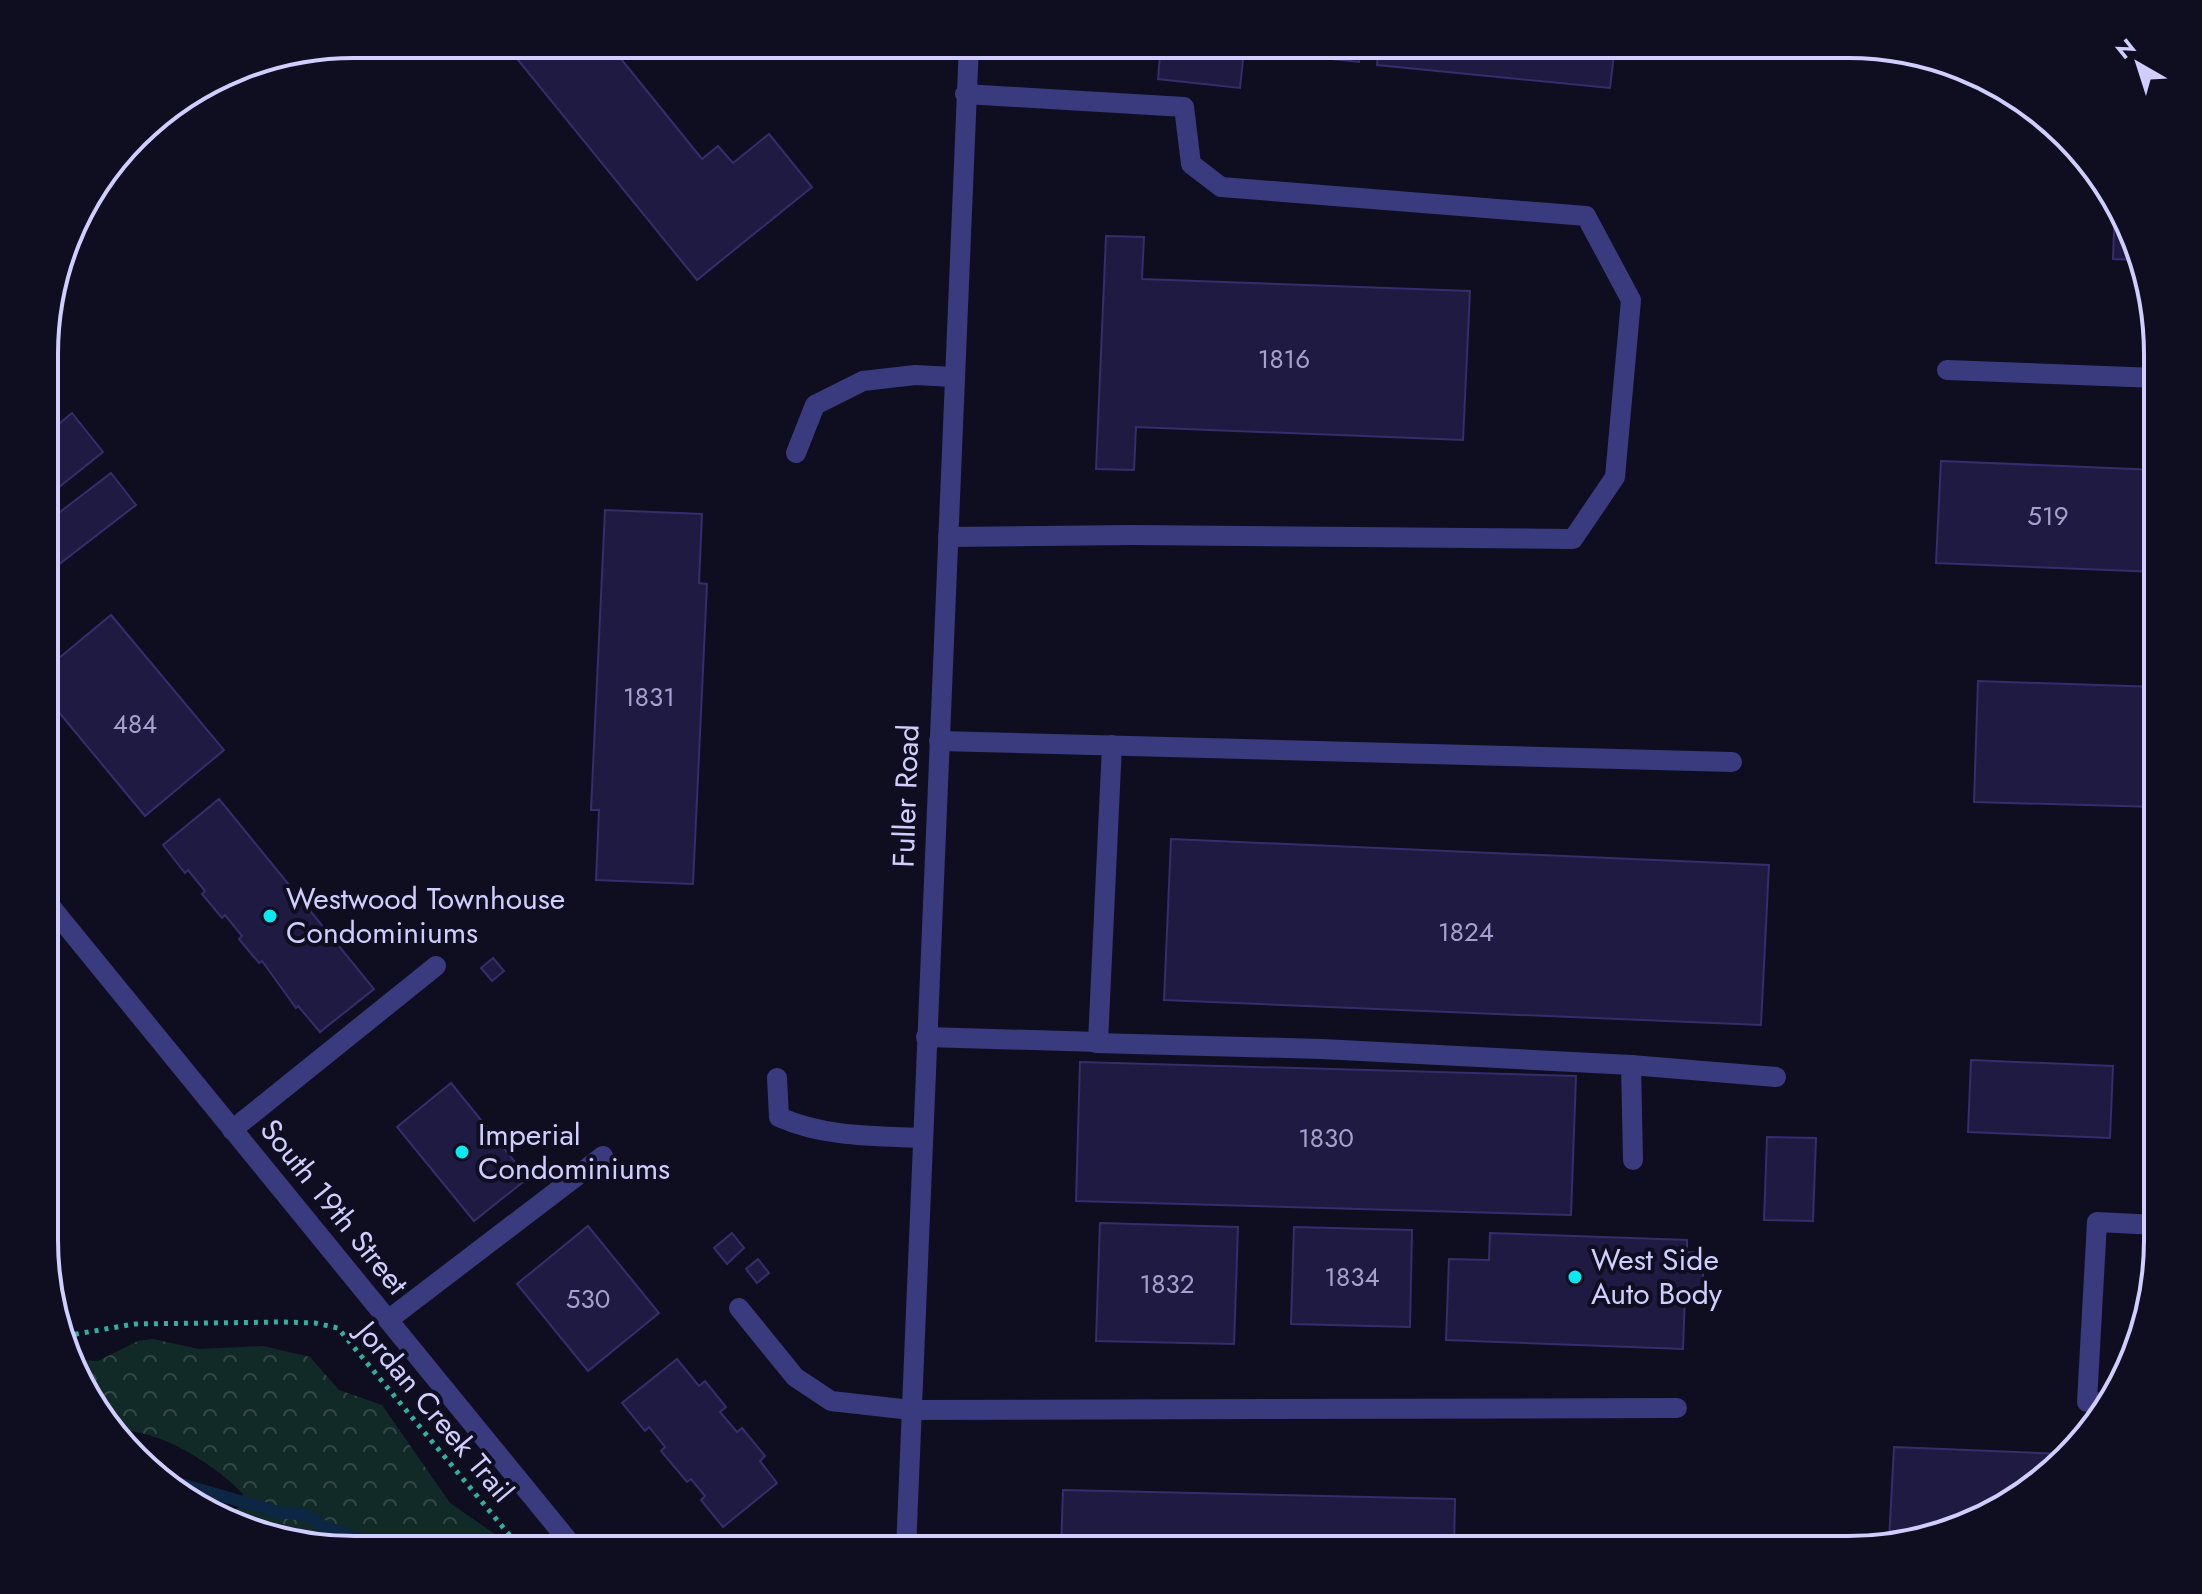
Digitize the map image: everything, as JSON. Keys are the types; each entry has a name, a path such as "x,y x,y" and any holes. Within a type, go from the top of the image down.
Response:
{"street":[{"name":"Fuller Road","path":"906,1536 968,58"},
{"path":"948,537 1133,535 1573,539 1615,477 1631,300 1586,216 1221,187 1191,164 1184,107 965,94"},
{"path":"1947,370 2144,378"},
{"path":"796,453 815,405 863,381 915,375 954,377"},
{"path":"939,741 1732,762"},
{"path":"1096,1043 1112,745"},
{"name":"South 19th Street","path":"58,916 564,1536"},
{"path":"232,1130 436,966"},
{"path":"926,1037 1337,1050 1631,1065 1776,1077"},
{"path":"1631,1065 1633,1160"},
{"path":"777,1078 779,1117 806,1128 855,1135 921,1138"},
{"path":"388,1320 603,1156"},
{"path":"2096,1402 2087,1402 2097,1222 2144,1224"},
{"path":"739,1308 795,1377 831,1401 911,1410 1677,1408"}],"path":[{"name":"Jordan Creek Trail","path":"74,1334 134,1324 304,1322 338,1328 510,1536"}],"green space":[{"path":"153,1339 199,1349 263,1346 310,1357 339,1390 382,1405 450,1503 498,1536 334,1535 277,1526 232,1510 238,1508 243,1494 233,1484 203,1461 167,1442 129,1432 88,1371 84,1360 98,1361 138,1341"}],"building":[{"path":"516,58 620,58 702,159 718,146 733,163 769,134 812,187 697,280"},
{"path":"1160,58 1243,58 1240,88 1158,79"},
{"path":"1321,58 1359,58 1359,62"},
{"path":"1378,58 1613,58 1610,88 1377,65"},
{"path":"2114,224 2128,260 2113,259"},
{"path":"1106,236 1144,237 1142,279 1470,291 1463,440 1136,427 1134,470 1096,469"},
{"path":"72,413 103,452 59,487 58,486 58,425"},
{"path":"1941,461 2144,469 2144,571 1936,563"},
{"path":"111,473 136,505 58,565 58,514"},
{"path":"605,510 702,514 699,583 707,584 693,884 596,880 599,810 591,810"},
{"path":"111,615 224,750 145,816 58,711 58,659"},
{"path":"1978,681 2144,687 2144,807 1974,802"},
{"name":"Westwood Townhouse Condominiums","path":"219,799 374,989 320,1032 298,1006 296,1008 262,961 259,963 239,939 242,936 225,915 222,918 202,894 205,891 188,870 185,873 163,845"},
{"path":"1171,839 1769,865 1761,1025 1164,1000"},
{"path":"493,958 504,971 492,981 481,968"},
{"path":"1971,1060 2113,1066 2110,1138 1968,1132"},
{"path":"1080,1062 1576,1076 1571,1215 1076,1201"},
{"name":"Imperial Condominiums","path":"451,1083 528,1178 474,1221 397,1127"},
{"path":"1767,1137 1816,1138 1813,1221 1764,1220"},
{"path":"1100,1223 1238,1227 1234,1344 1096,1341"},
{"path":"588,1226 659,1313 588,1371 517,1284"},
{"path":"1294,1227 1412,1230 1410,1327 1291,1324"},
{"path":"732,1233 744,1248 727,1264 714,1248"},
{"name":"West Side Auto Body","path":"1490,1233 1687,1240 1687,1252 1704,1253 1702,1295 1685,1294 1683,1349 1446,1340 1449,1259 1489,1260"},
{"path":"758,1259 769,1273 757,1283 746,1269"},
{"path":"677,1359 699,1386 705,1381 726,1407 720,1412 737,1432 742,1428 765,1456 760,1461 777,1483 723,1527 701,1500 705,1496 691,1479 687,1482 661,1451 665,1447 649,1427 645,1431 622,1403"},
{"path":"1894,1447 2052,1454 2013,1486 1979,1506 1925,1526 1889,1533"},
{"path":"1063,1490 1455,1499 1454,1536 1061,1536"}],"waterway":[{"path":"190,1487 278,1512 305,1515 349,1536"}],"place":[{"name":"Westwood Townhouse Condominiums","path":"270,916"},
{"name":"Imperial Condominiums","path":"462,1152"},
{"name":"West Side Auto Body","path":"1575,1277"}]}
